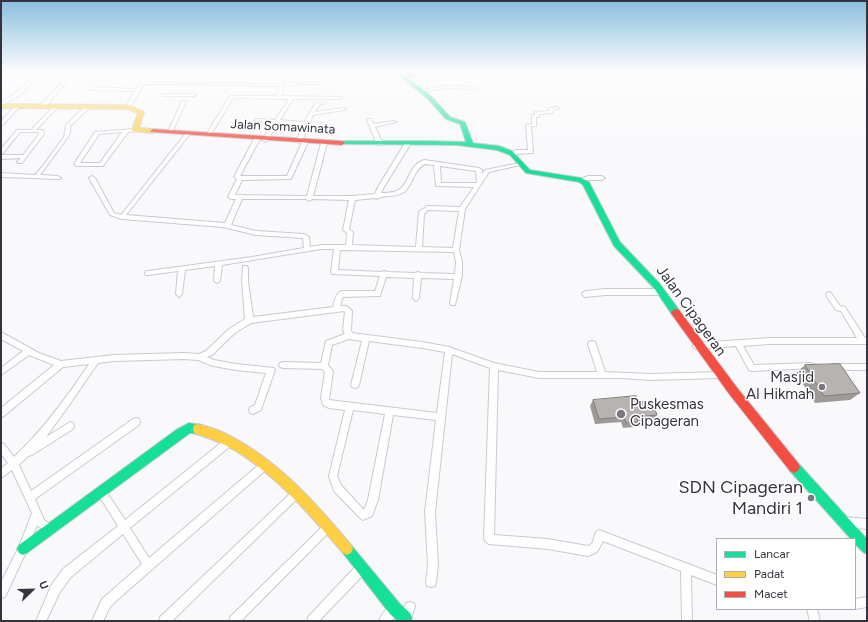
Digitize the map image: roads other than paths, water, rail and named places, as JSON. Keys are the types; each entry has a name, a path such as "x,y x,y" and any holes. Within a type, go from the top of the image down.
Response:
{"street":[{"path":"42,107 47,101"},
{"path":"128,107 132,101"},
{"path":"208,135 229,101"},
{"path":"240,178 237,177 241,169 261,139 277,122 290,101"},
{"path":"433,101 448,118 463,123 470,144 503,149 513,154 518,164 528,172 582,180 602,178"},
{"path":"170,132 184,102"},
{"path":"240,178 289,178 302,142 306,124 317,104 322,104"},
{"path":"1,106 128,107 141,112 131,131 101,165 77,164 76,162 97,133 131,131"},
{"path":"1,124 18,106"},
{"path":"32,131 56,107"},
{"path":"36,177 66,137 68,126 88,107"},
{"path":"513,154 516,152 531,152 528,125 534,125 534,116 537,116 537,113 551,112 551,109 557,108"},
{"path":"311,114 344,109"},
{"path":"257,120 306,124"},
{"path":"369,120 380,144"},
{"path":"372,126 394,122"},
{"path":"1,152 19,131 42,133 20,162"},
{"name":"Jalan Somawinata","path":"131,131 170,132 324,143 470,144"},
{"path":"122,217 188,134"},
{"path":"309,199 324,143"},
{"path":"377,197 381,187 408,143"},
{"path":"1,157 25,156"},
{"path":"240,178 231,197 309,199 377,197 394,194 403,190 420,163 479,170 479,184"},
{"path":"453,303 459,256 456,250 462,210 487,171 518,164"},
{"path":"437,165 436,183 438,186 479,184"},
{"path":"1,175 58,178"},
{"path":"92,178 112,214 122,217 227,226 256,233 304,236 306,237 307,249"},
{"name":"Jalan Cipageran","path":"582,180 590,190 617,244 644,271 697,346 766,434 867,548"},
{"path":"227,226 240,197"},
{"path":"348,248 350,232 346,230 352,198"},
{"path":"419,249 421,214 423,210 427,208 462,210"},
{"path":"148,273 219,264 307,249 337,247 456,250"},
{"path":"337,247 334,272 418,274 457,277"},
{"path":"217,281 219,264"},
{"path":"246,268 244,281 250,311 249,320"},
{"path":"179,294 182,269"},
{"path":"336,309 337,302 341,294 378,294 384,273"},
{"path":"416,298 418,274"},
{"path":"585,294 606,292 660,292"},
{"path":"829,295 838,308 843,309 865,341"},
{"path":"199,357 209,353 232,331 249,320 345,308 349,311 347,330 349,336"},
{"path":"1,335 29,351 61,364 150,356 199,357 213,363 255,370 271,370 258,407 253,410"},
{"path":"324,366 330,343 349,336 449,350 494,366 539,374 650,377 721,375"},
{"path":"355,385 366,338"},
{"path":"697,346 738,343 865,341"},
{"path":"738,343 752,368 823,366 867,367"},
{"path":"592,344 602,375"},
{"path":"431,582 434,569 430,546 430,512 449,350"},
{"path":"2,370 29,351"},
{"path":"1,474 24,455 77,388 96,360"},
{"path":"1,414 61,364"},
{"path":"283,365 324,366 330,371 326,402 350,407 442,417"},
{"path":"494,366 489,538 548,544 588,551 594,549 598,543 599,535 686,570 716,580"},
{"path":"350,407 333,476 337,488 353,507 366,516 370,511 373,500 390,412"},
{"path":"30,497 136,422"},
{"path":"24,455 70,426"},
{"path":"23,549 187,429 194,428 230,441 251,453 296,494 327,528 405,620 410,608"},
{"path":"41,621 61,579 230,441"},
{"path":"1,447 14,464 41,523 50,528"},
{"path":"97,621 106,602 265,465"},
{"path":"101,491 148,565"},
{"path":"164,621 296,494"},
{"path":"1,593 23,549 36,514"},
{"path":"844,522 867,524"},
{"path":"234,621 327,528"},
{"path":"856,536 867,537"},
{"path":"312,621 361,569"},
{"path":"686,570 687,621"},
{"path":"384,621 395,609"},
{"path":"812,610 815,621"}],"place":[{"name":"Masjid Al Hikmah","path":"822,387"},
{"name":"Puskesmas Cipageran","path":"621,414"},
{"name":"SDN Cipageran Mandiri 1","path":"811,498"}]}
